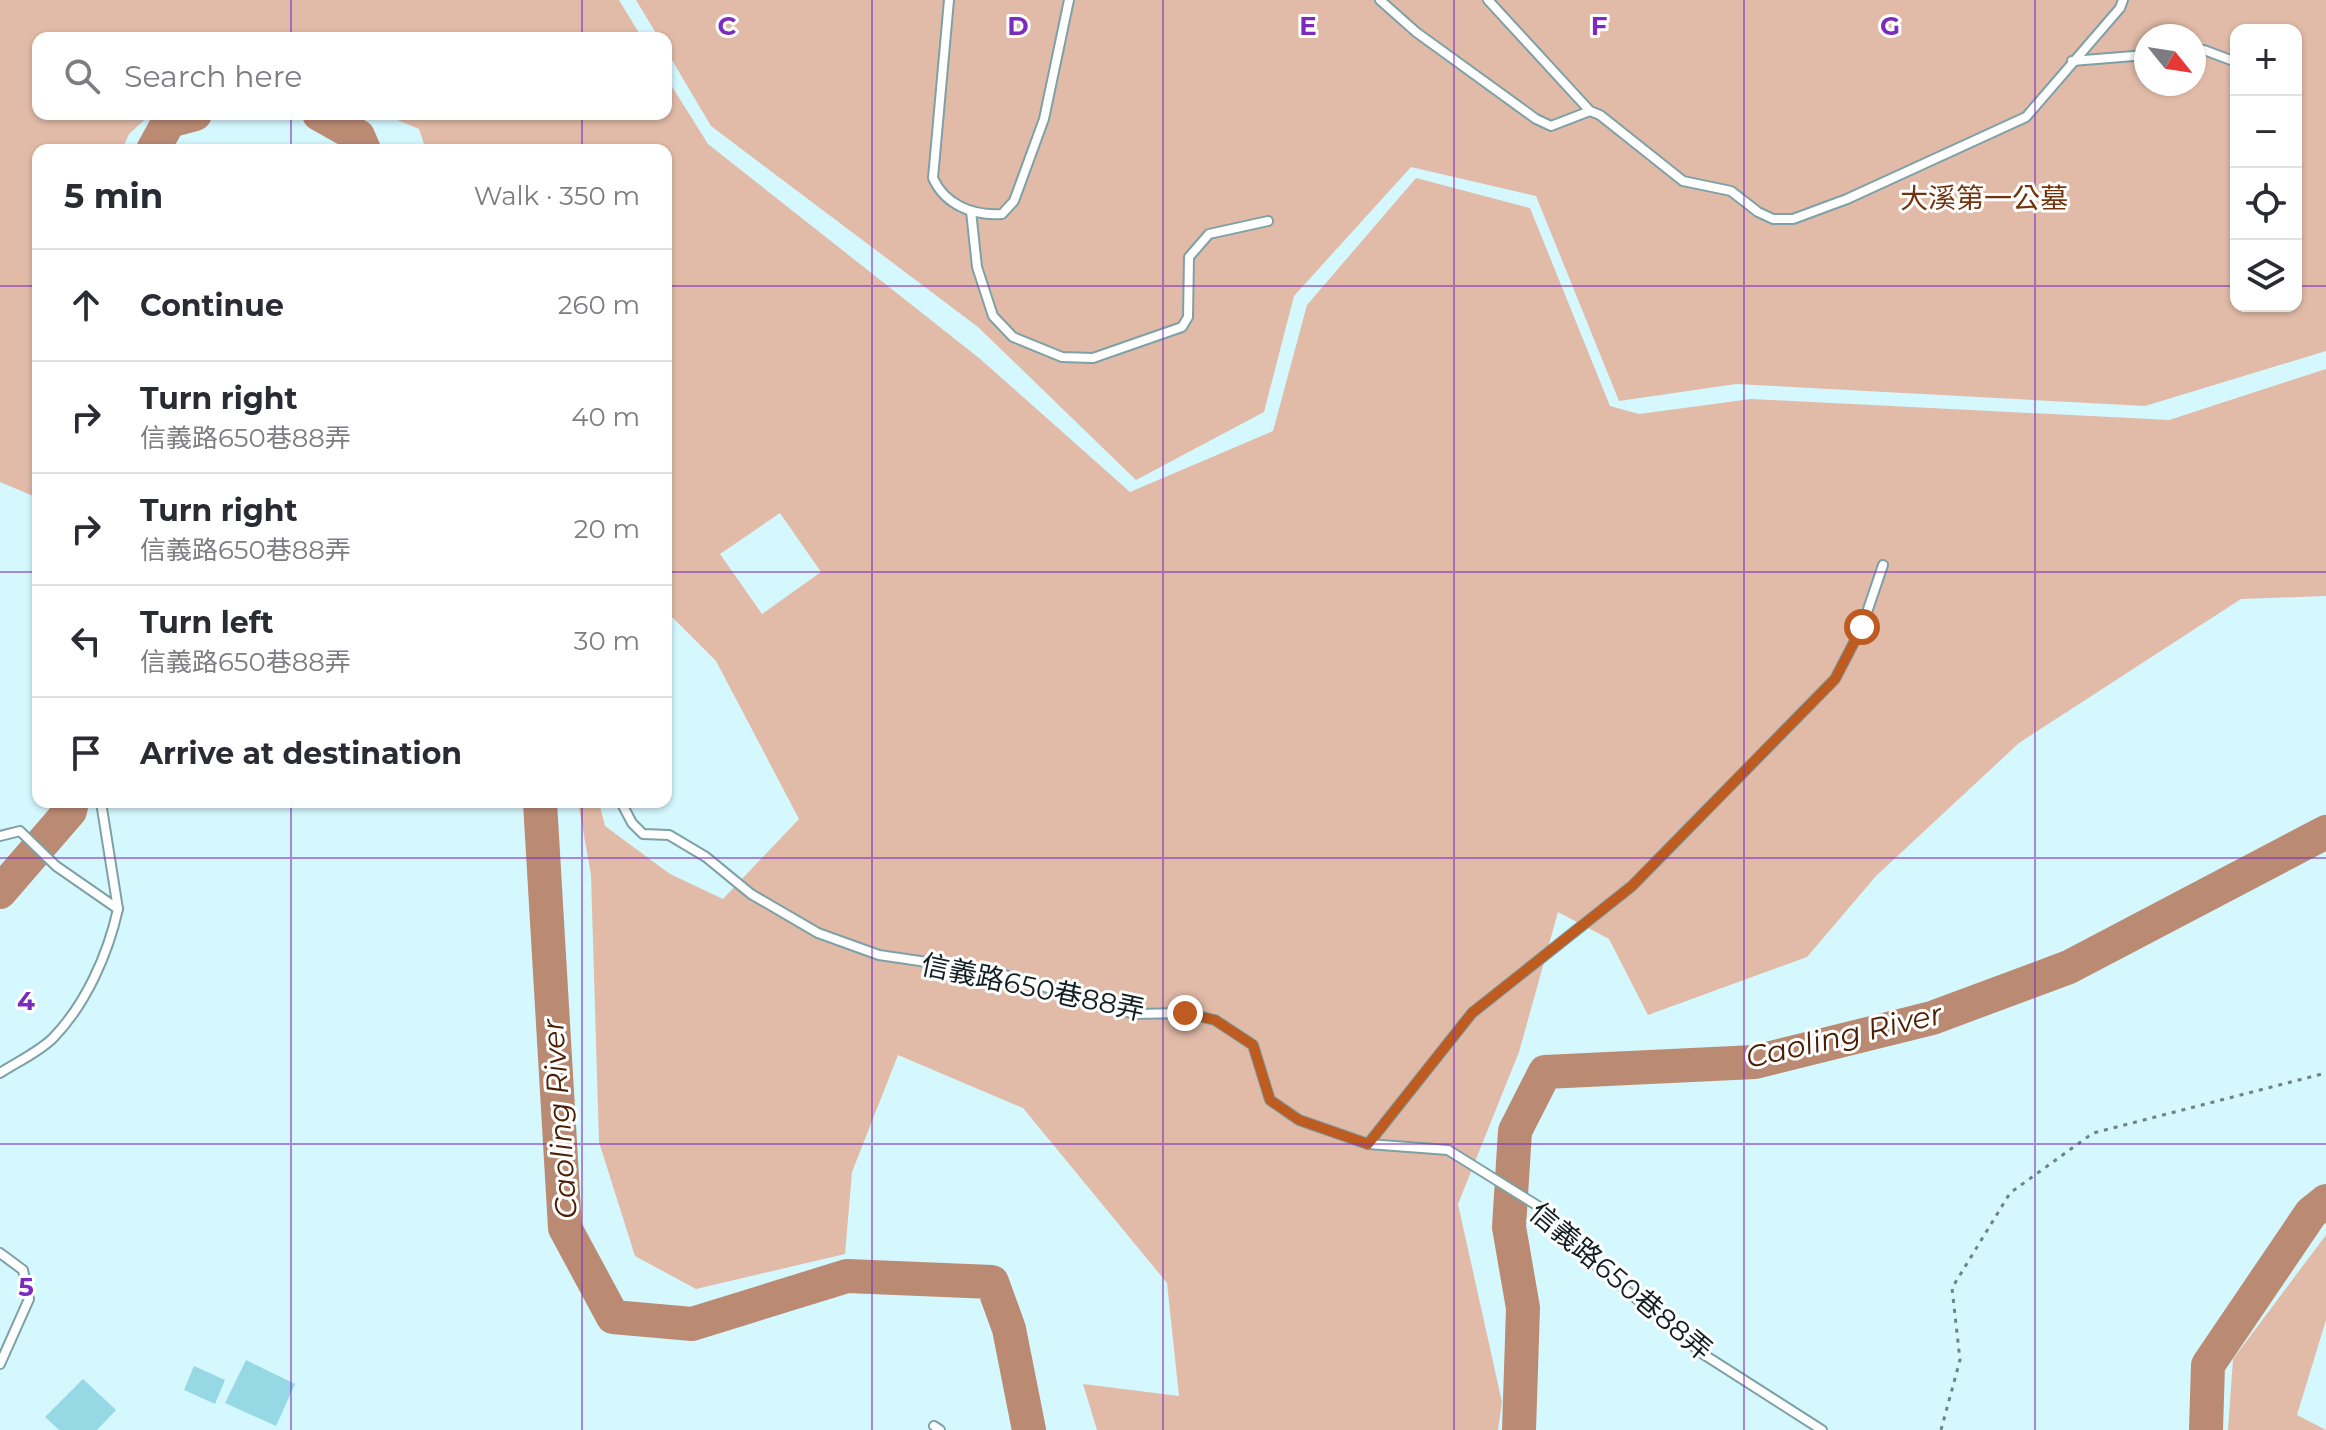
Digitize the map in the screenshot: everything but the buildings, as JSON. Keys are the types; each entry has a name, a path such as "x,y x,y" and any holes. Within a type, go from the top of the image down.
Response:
{"lane":[{"path":"949,0 933,178 940,195 986,215 1002,214 1014,201 1044,119 1069,0"},
{"path":"1380,0 1416,32 1536,119 1551,126 1590,111"},
{"path":"1488,0 1590,111 1600,115 1683,181 1731,191 1758,212 1773,219 1793,219 1847,199 2026,117 2120,8 2123,0"},
{"path":"2206,51 2230,60"},
{"path":"2072,61 2134,56"},
{"path":"971,211 977,267 993,316 1013,337 1062,357 1093,358 1182,327 1188,317 1189,257 1209,234 1268,221"},
{"path":"1368,1144 1472,1013 1632,886 1835,679 1862,627 1883,565"},
{"path":"0,1073 52,1039 80,1002 111,939 118,909 106,851 102,808"},
{"name":"信義路650巷88弄","path":"624,808 632,823 643,834 669,835 706,857 751,894 818,933 879,955 995,972 1134,1014 1185,1013 1215,1020 1253,1045 1270,1100 1299,1120 1368,1144 1452,1153 1538,1206 1598,1267 1703,1354 1822,1430"},
{"path":"0,836 20,831 56,866 118,909"},
{"path":"0,1253 23,1270 29,1299 0,1364"}],"path":[{"path":"1941,1430 1960,1360 1952,1288 2010,1193 2093,1133 2326,1073"}],"green space":[{"path":"0,0 619,0 638,32 32,32 32,120 144,120 129,134 125,144 32,144 32,495 0,482"},
{"name":"大溪第一公墓","path":"636,0 2326,0 2326,351 2145,406 1736,384 1619,401 1536,196 1411,167 1294,296 1264,412 1136,480 978,327 711,126 672,60 672,32 655,32"},
{"path":"672,87 708,144 979,358 1130,492 1273,431 1307,305 1416,178 1530,208 1610,406 1639,414 1751,399 2169,420 2326,369 2326,596 2241,599 2019,743 1876,876 1807,957 1648,1015 1609,939 1558,912 1519,1052 1458,1204 1502,1402 1498,1430 1097,1430 1083,1384 1179,1396 1167,1283 1023,1108 898,1055 852,1172 845,1254 696,1289 635,1256 599,1142 591,875 579,808 600,808 605,826 670,874 723,899 799,819 716,661 672,617 672,144 424,144 419,129 397,120 672,120","holes":["780,513 821,572 762,614 720,554"]},
{"path":"2326,1235 2326,1320 2297,1415 2326,1430 2228,1430 2233,1359"}],"waterway":[{"name":"Caoling River","path":"156,144 169,121 173,120"},
{"name":"Caoling River","path":"330,120 358,136 361,144"},
{"name":"Caoling River","path":"0,892 71,808"},
{"name":"Caoling River","path":"540,808 565,1228 613,1317 692,1324 847,1276 992,1282 1009,1329 1029,1430"},
{"name":"Caoling River","path":"1519,1430 1523,1308 1509,1227 1515,1131 1545,1072 1755,1062 1932,1018 2069,967 2326,832"},
{"name":"Caoling River","path":"2206,1430 2208,1365 2311,1213 2326,1201"}],"route":[{"path":"1185,1013 1215,1020 1253,1045 1270,1100 1299,1120 1368,1144 1472,1013 1632,886 1835,679 1862,627"}]}
